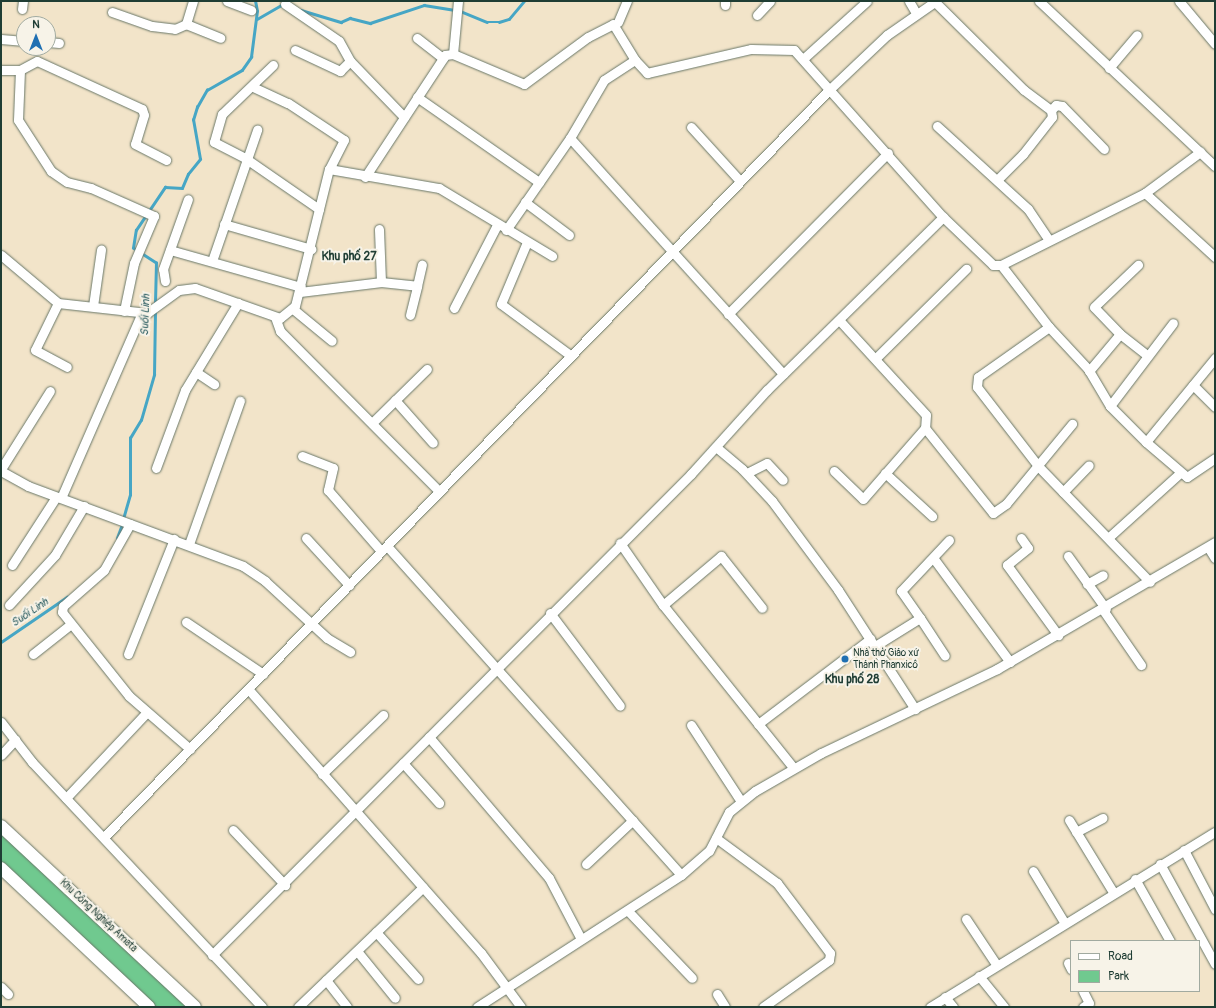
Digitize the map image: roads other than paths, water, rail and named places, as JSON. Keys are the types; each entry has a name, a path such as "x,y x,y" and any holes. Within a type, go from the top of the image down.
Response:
{"street":[{"path":"186,24 193,1"},
{"path":"227,1 251,10"},
{"path":"618,22 627,1"},
{"path":"757,15 770,1"},
{"path":"803,59 867,1"},
{"path":"909,1 916,13"},
{"path":"105,836 249,690 438,491 570,355 673,253 740,181 831,88 916,13 935,1 1024,90 1051,110 1052,117 1024,154 998,179"},
{"path":"1039,1 1215,166"},
{"path":"1179,1 1215,44"},
{"path":"285,4 339,41 350,61 404,117"},
{"path":"453,54 458,7"},
{"path":"112,12 163,29 186,24 220,38"},
{"path":"365,177 443,58 453,54 524,84 582,41 613,24 635,60 647,73 750,49 794,50 831,88 943,217 987,262 1001,265 1145,193 1200,152"},
{"path":"1109,68 1137,35"},
{"path":"417,38 443,58"},
{"path":"1,39 16,40"},
{"path":"296,50 340,71 350,61"},
{"path":"506,230 570,138 604,80 635,60"},
{"path":"1,70 20,70 37,61 142,109 144,115 135,144 166,160"},
{"path":"273,65 253,87 222,114 213,138 216,146 245,158 319,209"},
{"path":"20,70 18,120 51,171 67,182 91,188 154,216 137,257 124,311"},
{"path":"1,255 58,303 145,313 156,309 179,290 190,288 238,303 275,317 285,316 293,310 301,289 329,169 344,140 288,103 253,87"},
{"path":"417,97 539,182"},
{"path":"1051,110 1056,104 1062,106 1104,149"},
{"path":"937,126 998,179 1028,209 1049,240"},
{"path":"691,128 740,181"},
{"path":"212,261 245,158 257,130"},
{"path":"570,138 783,374"},
{"path":"728,314 888,153"},
{"path":"329,169 365,177 439,188 497,226 552,256"},
{"path":"1145,193 1215,257"},
{"path":"165,281 163,269 188,199"},
{"path":"525,202 569,235"},
{"path":"212,955 285,885 496,667 716,447 783,374 840,321 943,217"},
{"path":"224,224 311,249"},
{"path":"454,308 497,226"},
{"path":"380,229 381,282"},
{"path":"527,242 500,302 570,355"},
{"path":"93,306 101,250"},
{"path":"170,250 212,261 301,289 381,282 417,286"},
{"path":"410,315 422,265"},
{"path":"1001,265 1049,327 1089,371 1110,406 1180,473 1191,476 1215,458"},
{"path":"1138,265 1094,307 1120,334 1147,354"},
{"path":"876,358 966,269"},
{"path":"58,303 35,350 67,367"},
{"path":"156,468 174,415 196,372 238,303"},
{"path":"293,310 332,341"},
{"path":"12,565 59,497 145,313"},
{"path":"275,317 280,331 438,491"},
{"path":"834,471 860,499 925,428 926,415 876,358 840,321"},
{"path":"1110,406 1147,354 1173,324"},
{"path":"1049,327 976,382 980,394 1038,466 1150,582"},
{"path":"1089,371 1120,334"},
{"path":"1146,442 1215,358"},
{"path":"372,423 427,368"},
{"path":"196,372 214,384"},
{"path":"1193,385 1215,407"},
{"path":"50,391 1,470 59,497 109,517 189,544 242,566 311,624 350,652"},
{"path":"395,400 433,443"},
{"path":"189,544 240,401"},
{"path":"925,428 994,513 1006,504 1072,424"},
{"path":"716,447 747,473 810,552 873,643 915,709"},
{"path":"302,456 333,468 328,490 496,667 681,876"},
{"path":"747,473 767,464 783,480"},
{"path":"1063,492 1089,465"},
{"path":"885,473 932,516"},
{"path":"1108,538 1180,473"},
{"path":"9,605 55,555 84,506"},
{"path":"130,524 104,570 62,606 62,612 146,713 190,749"},
{"path":"306,538 350,585"},
{"path":"1021,538 1028,548 1007,565 1058,634"},
{"path":"128,654 174,539"},
{"path":"945,656 901,591 934,559 950,540"},
{"path":"620,543 663,605 793,767"},
{"path":"477,1007 507,984 629,912 681,876 709,851 729,812 740,800 793,767 1010,662 1150,582 1211,544 1215,558"},
{"path":"663,605 721,556 762,608"},
{"path":"1068,556 1141,665"},
{"path":"934,559 1010,662"},
{"path":"1087,584 1103,575"},
{"path":"550,613 620,706"},
{"path":"758,724 873,643 920,618"},
{"path":"186,622 263,674"},
{"path":"34,654 71,624"},
{"path":"249,690 507,984 521,1007"},
{"path":"66,798 146,713"},
{"path":"322,774 383,715"},
{"path":"1,722 66,798 105,836 212,955 262,1007"},
{"path":"691,725 740,800"},
{"path":"429,737 548,878 581,939"},
{"path":"1,755 15,740"},
{"path":"403,762 439,803"},
{"path":"1076,832 1102,818"},
{"path":"586,864 633,820"},
{"path":"1069,820 1113,892"},
{"name":"Khu Công Nghiệp Amata","path":"1,826 195,1007"},
{"path":"233,830 285,885"},
{"path":"930,1007 996,964 1113,892 1184,850 1214,836"},
{"path":"716,838 776,883 830,953 829,960 762,1007"},
{"path":"1184,850 1215,909"},
{"path":"1160,864 1215,964"},
{"path":"1,868 149,1007"},
{"path":"1033,871 1064,922"},
{"path":"1135,879 1169,940"},
{"path":"298,1007 422,886"},
{"path":"629,912 692,978"},
{"path":"966,919 996,964"},
{"path":"376,932 418,979"},
{"path":"356,951 395,998"},
{"path":"978,976 1004,1007"},
{"path":"326,980 347,1007"},
{"path":"1,987 8,994"},
{"path":"1083,992 1088,1006"},
{"path":"717,994 725,1007"},
{"path":"945,997 953,1007"}],"waterway":[{"name":"Suối Linh","path":"155,303 156,263 133,248 136,230 165,187 182,188 188,174 200,159 193,120 197,107 207,90 242,70 251,57 257,11 255,1"},
{"path":"460,11 487,22 499,22 509,19 524,1"},
{"path":"257,19 283,4"},
{"path":"301,10 341,22 350,18 370,23 424,5 455,10"},
{"name":"Suối Linh","path":"123,519 130,495 130,438 141,420 154,375 155,310"},
{"name":"Suối Linh","path":"117,538 122,524"},
{"name":"Suối Linh","path":"1,642 67,597"}],"place":[{"name":"Nhà thờ Giáo xứ Thánh Phanxicô","path":"845,659"}],"district":[{"name":"Khu phố 27","path":"349,257"},
{"name":"Khu phố 28","path":"852,680"}]}
